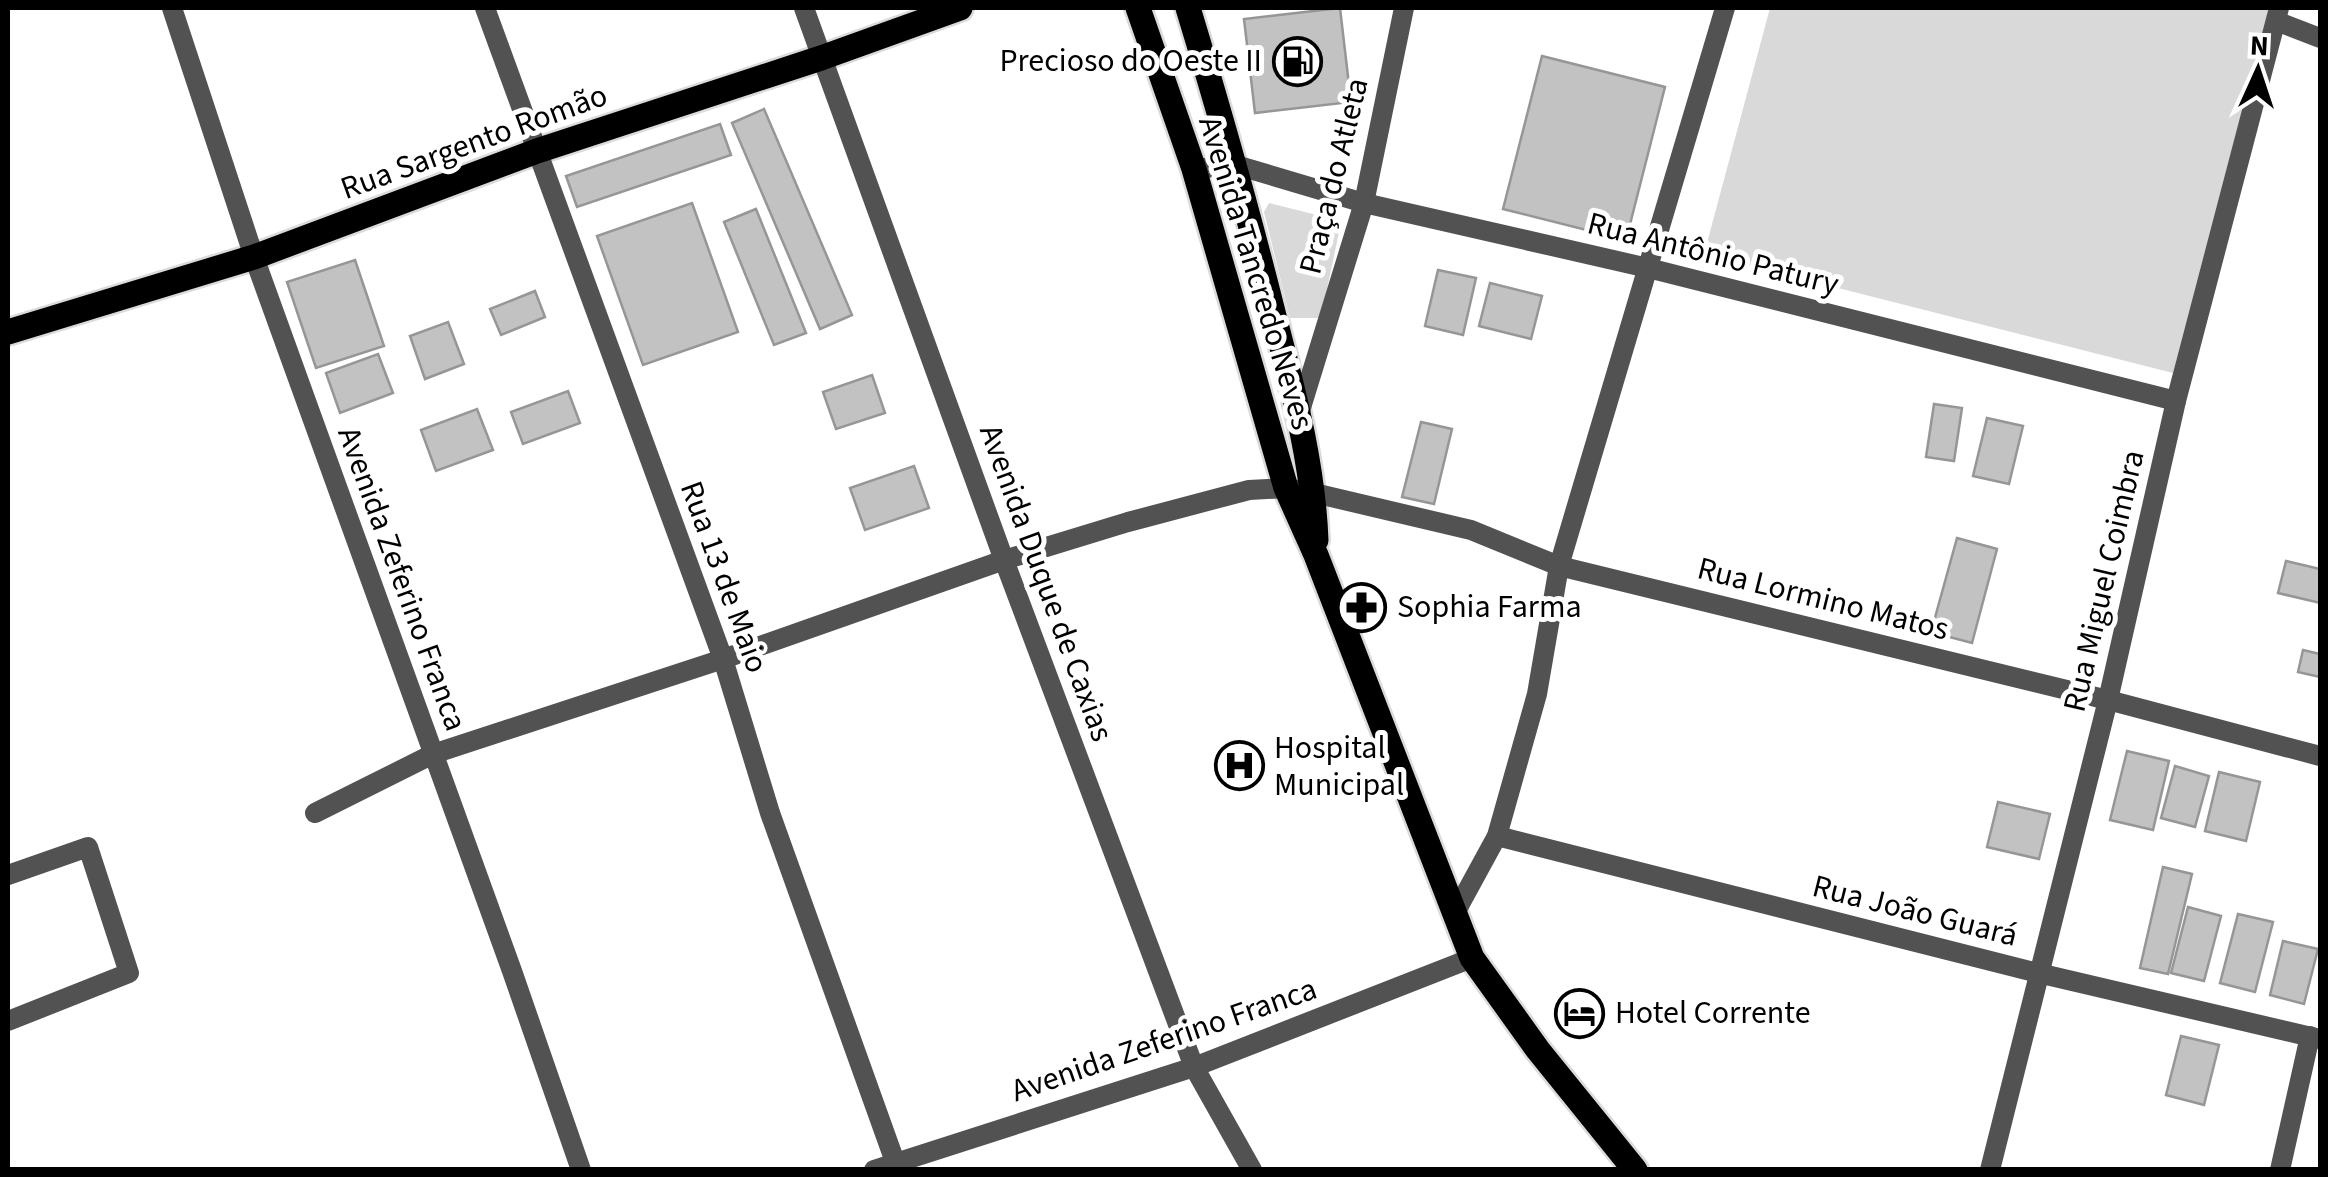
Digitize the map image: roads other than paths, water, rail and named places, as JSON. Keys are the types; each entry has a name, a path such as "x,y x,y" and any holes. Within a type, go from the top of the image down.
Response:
{"main road":[{"name":"Rua Sargento Romão","path":"8,332 254,256 538,151 960,8"},
{"name":"Avenida Tancredo Neves","path":"1138,8 1194,168 1286,488 1316,555 1472,958 1538,1050 1635,1170"},
{"name":"Avenida Tancredo Neves","path":"1188,8 1236,166 1299,414 1314,493 1316,555"}],"street":[{"name":"Avenida Zeferino Franca","path":"172,8 254,256 581,1170"},
{"name":"Rua 13 de Maio","path":"485,8 723,659 888,1167"},
{"name":"Avenida Duque de Caxias","path":"804,8 1004,560 1194,1067 1252,1170"},
{"name":"Praça do Atleta","path":"1299,414 1364,202 1404,8"},
{"path":"1455,913 1497,836 1538,694 1559,566 1725,8"},
{"path":"2277,14 2320,38"},
{"name":"Rua Miguel Coimbra","path":"1990,1170 2108,700 2176,401 2277,14"},
{"name":"Rua Antônio Patury","path":"1194,168 1236,166 1364,202 1648,268 2176,401"},
{"name":"Rua Lormino Matos","path":"315,813 434,754 723,659 1004,560 1249,490 1286,488 1471,530 1559,566 2320,756"},
{"name":"Rua João Guará","path":"1497,836 2038,973 2315,1038"},
{"path":"8,876 88,846 129,973 8,1021"},
{"name":"Avenida Zeferino Franca","path":"888,1167 1194,1067 1472,958"},
{"path":"2280,1170 2315,1038"}],"place":[{"name":"Precioso do Oeste II","path":"1297,61"},
{"name":"Sophia Farma","path":"1362,607"},
{"name":"Hospital Municipal","path":"1239,766"},
{"name":"Hotel Corrente","path":"1580,1013"}]}
